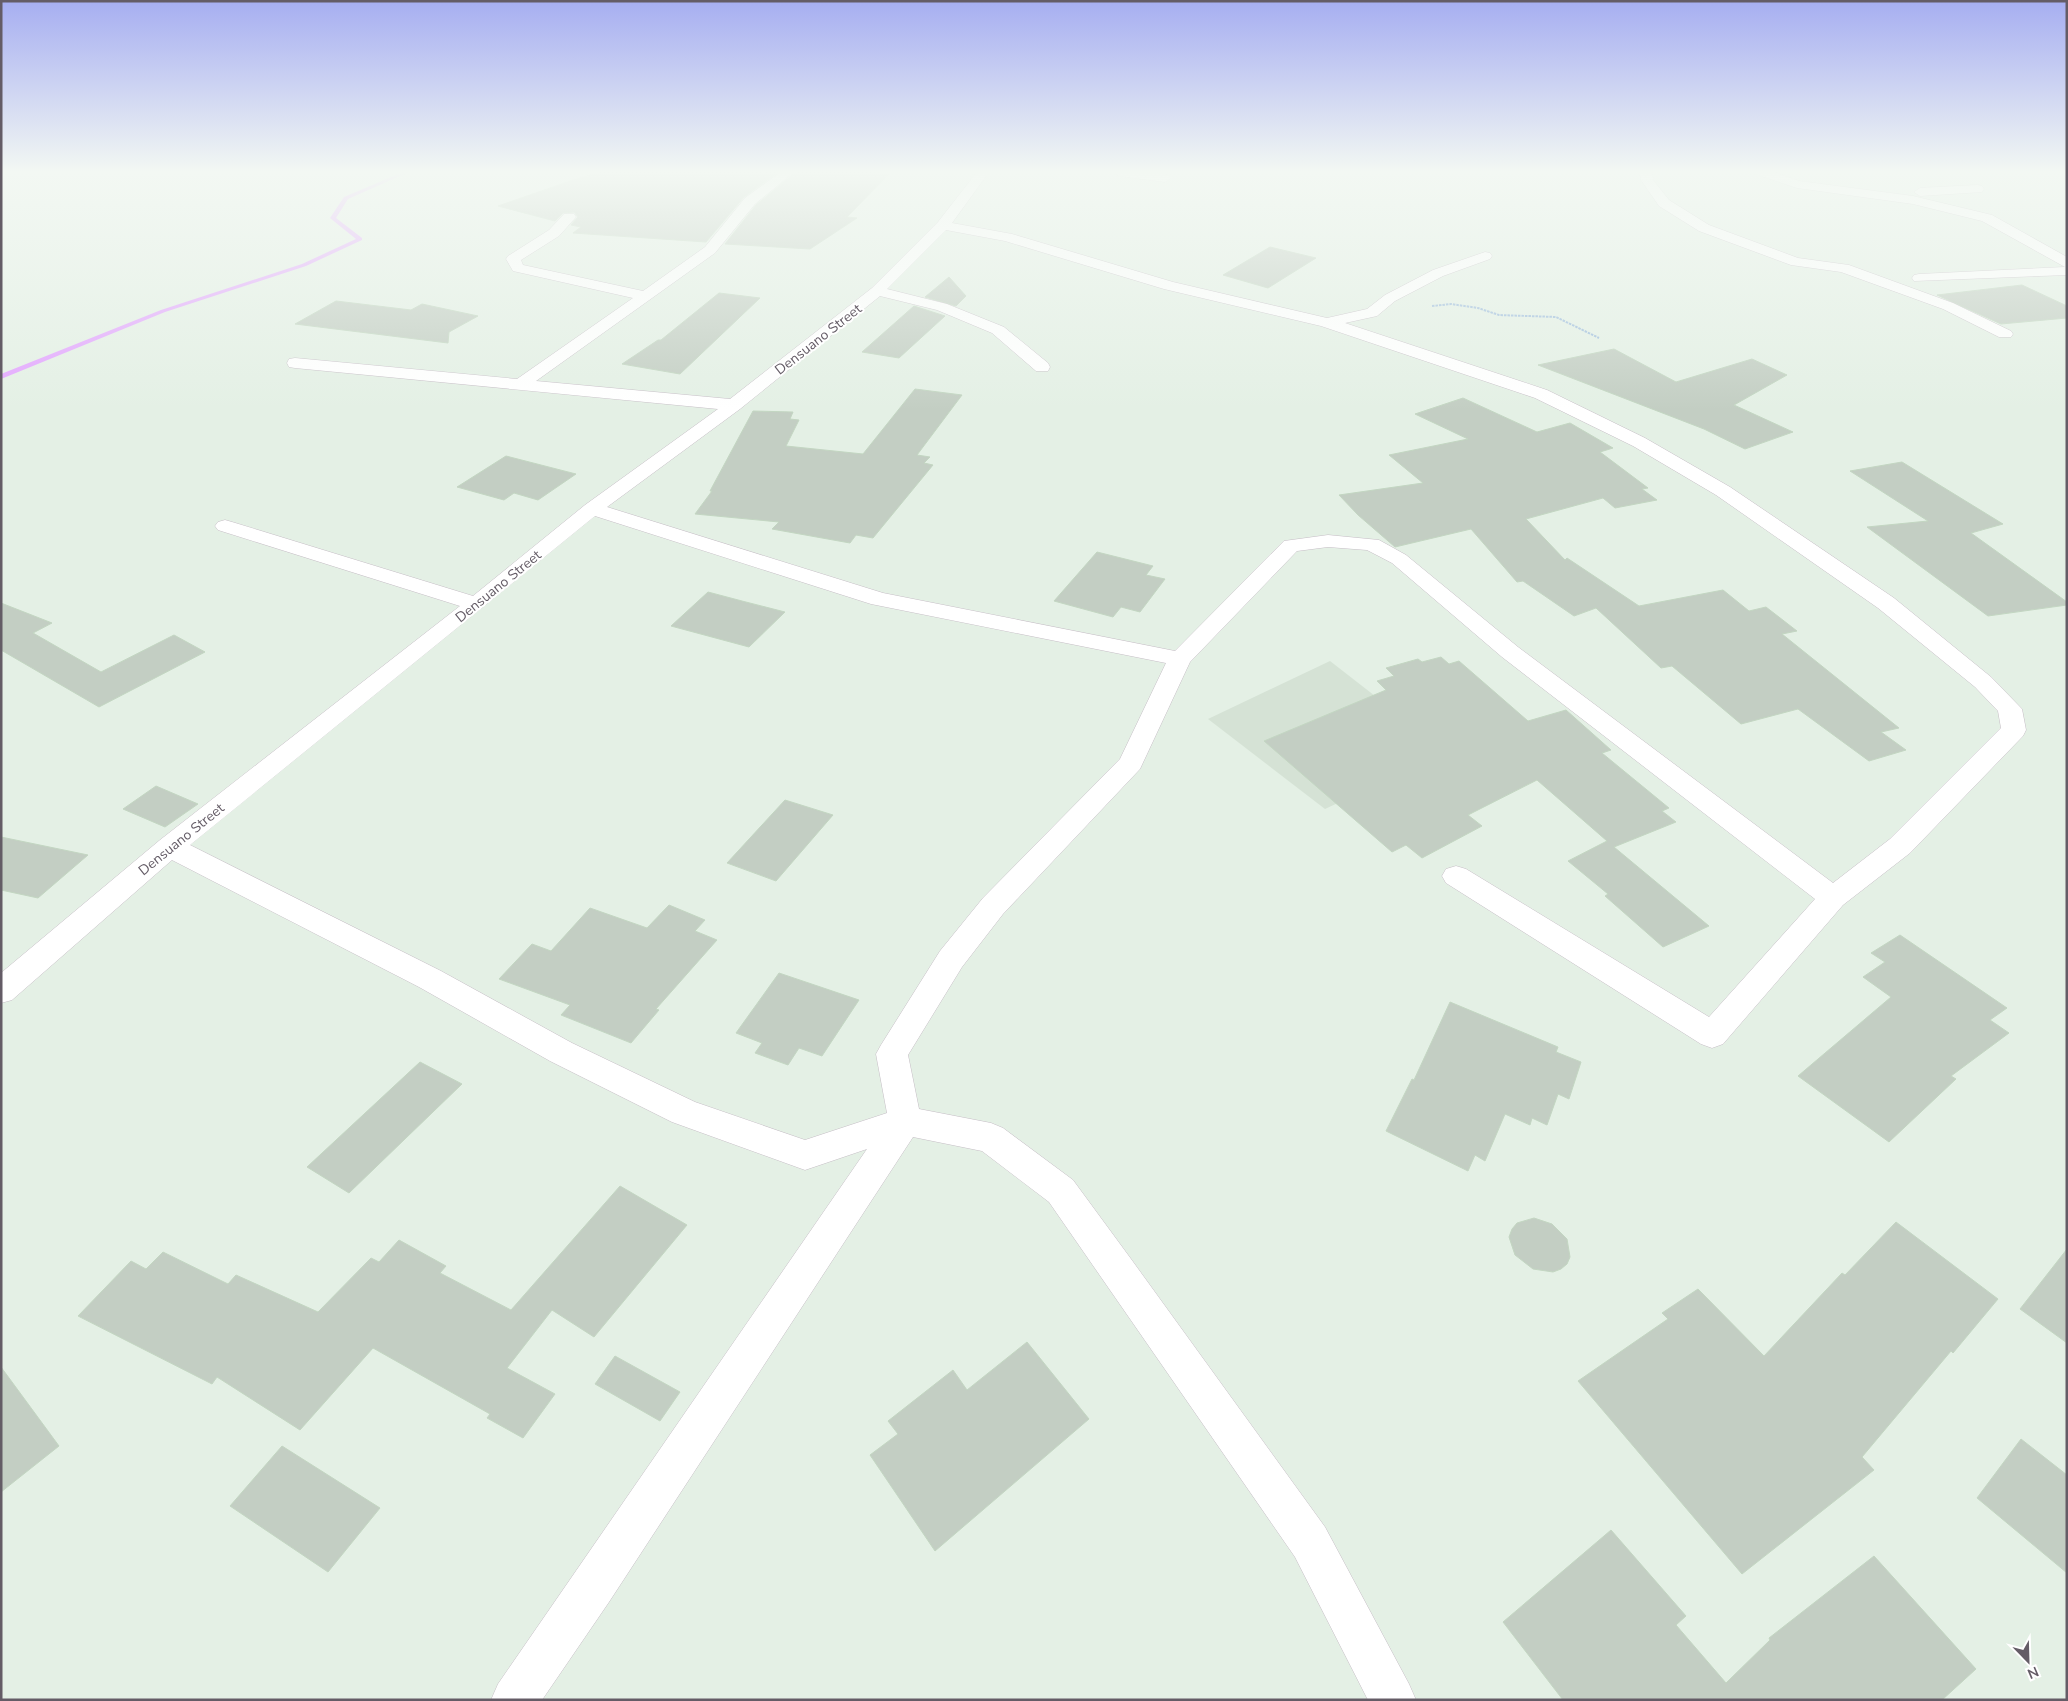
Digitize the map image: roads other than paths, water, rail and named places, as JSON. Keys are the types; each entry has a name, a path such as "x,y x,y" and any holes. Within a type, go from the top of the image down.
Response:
{"street":[{"path":"526,251 514,259 518,268 646,296"},
{"path":"521,384 708,251"},
{"name":"Densuano Street","path":"1,991 170,847 476,604 592,508 734,405 878,291 917,251"},
{"path":"1055,251 1169,286 1326,322 1541,394 1639,442 1722,491 1886,603 1983,682 2010,710 2014,730 1900,846 1833,898 1712,1035 1456,876"},
{"path":"1767,251 1796,262 1844,268 1948,306 2005,334"},
{"path":"2046,251 2067,263"},
{"path":"1326,322 1372,313 1390,298 1438,273 1485,256"},
{"path":"1918,278 2067,271"},
{"path":"878,291 942,306 998,330 1042,367"},
{"path":"296,363 734,405"},
{"path":"592,508 879,599 1180,659"},
{"path":"225,526 476,604"},
{"path":"514,1700 594,1586 905,1121 892,1054 951,959 993,906 1131,763 1180,659 1291,545 1328,540 1372,544 1399,559 1510,652 1833,898"},
{"path":"170,847 430,979 561,1052 684,1112 805,1155 905,1121 991,1138 1061,1191 1310,1542 1393,1700"}],"waterway":[{"path":"1,377 163,311 304,265 333,251"}]}
